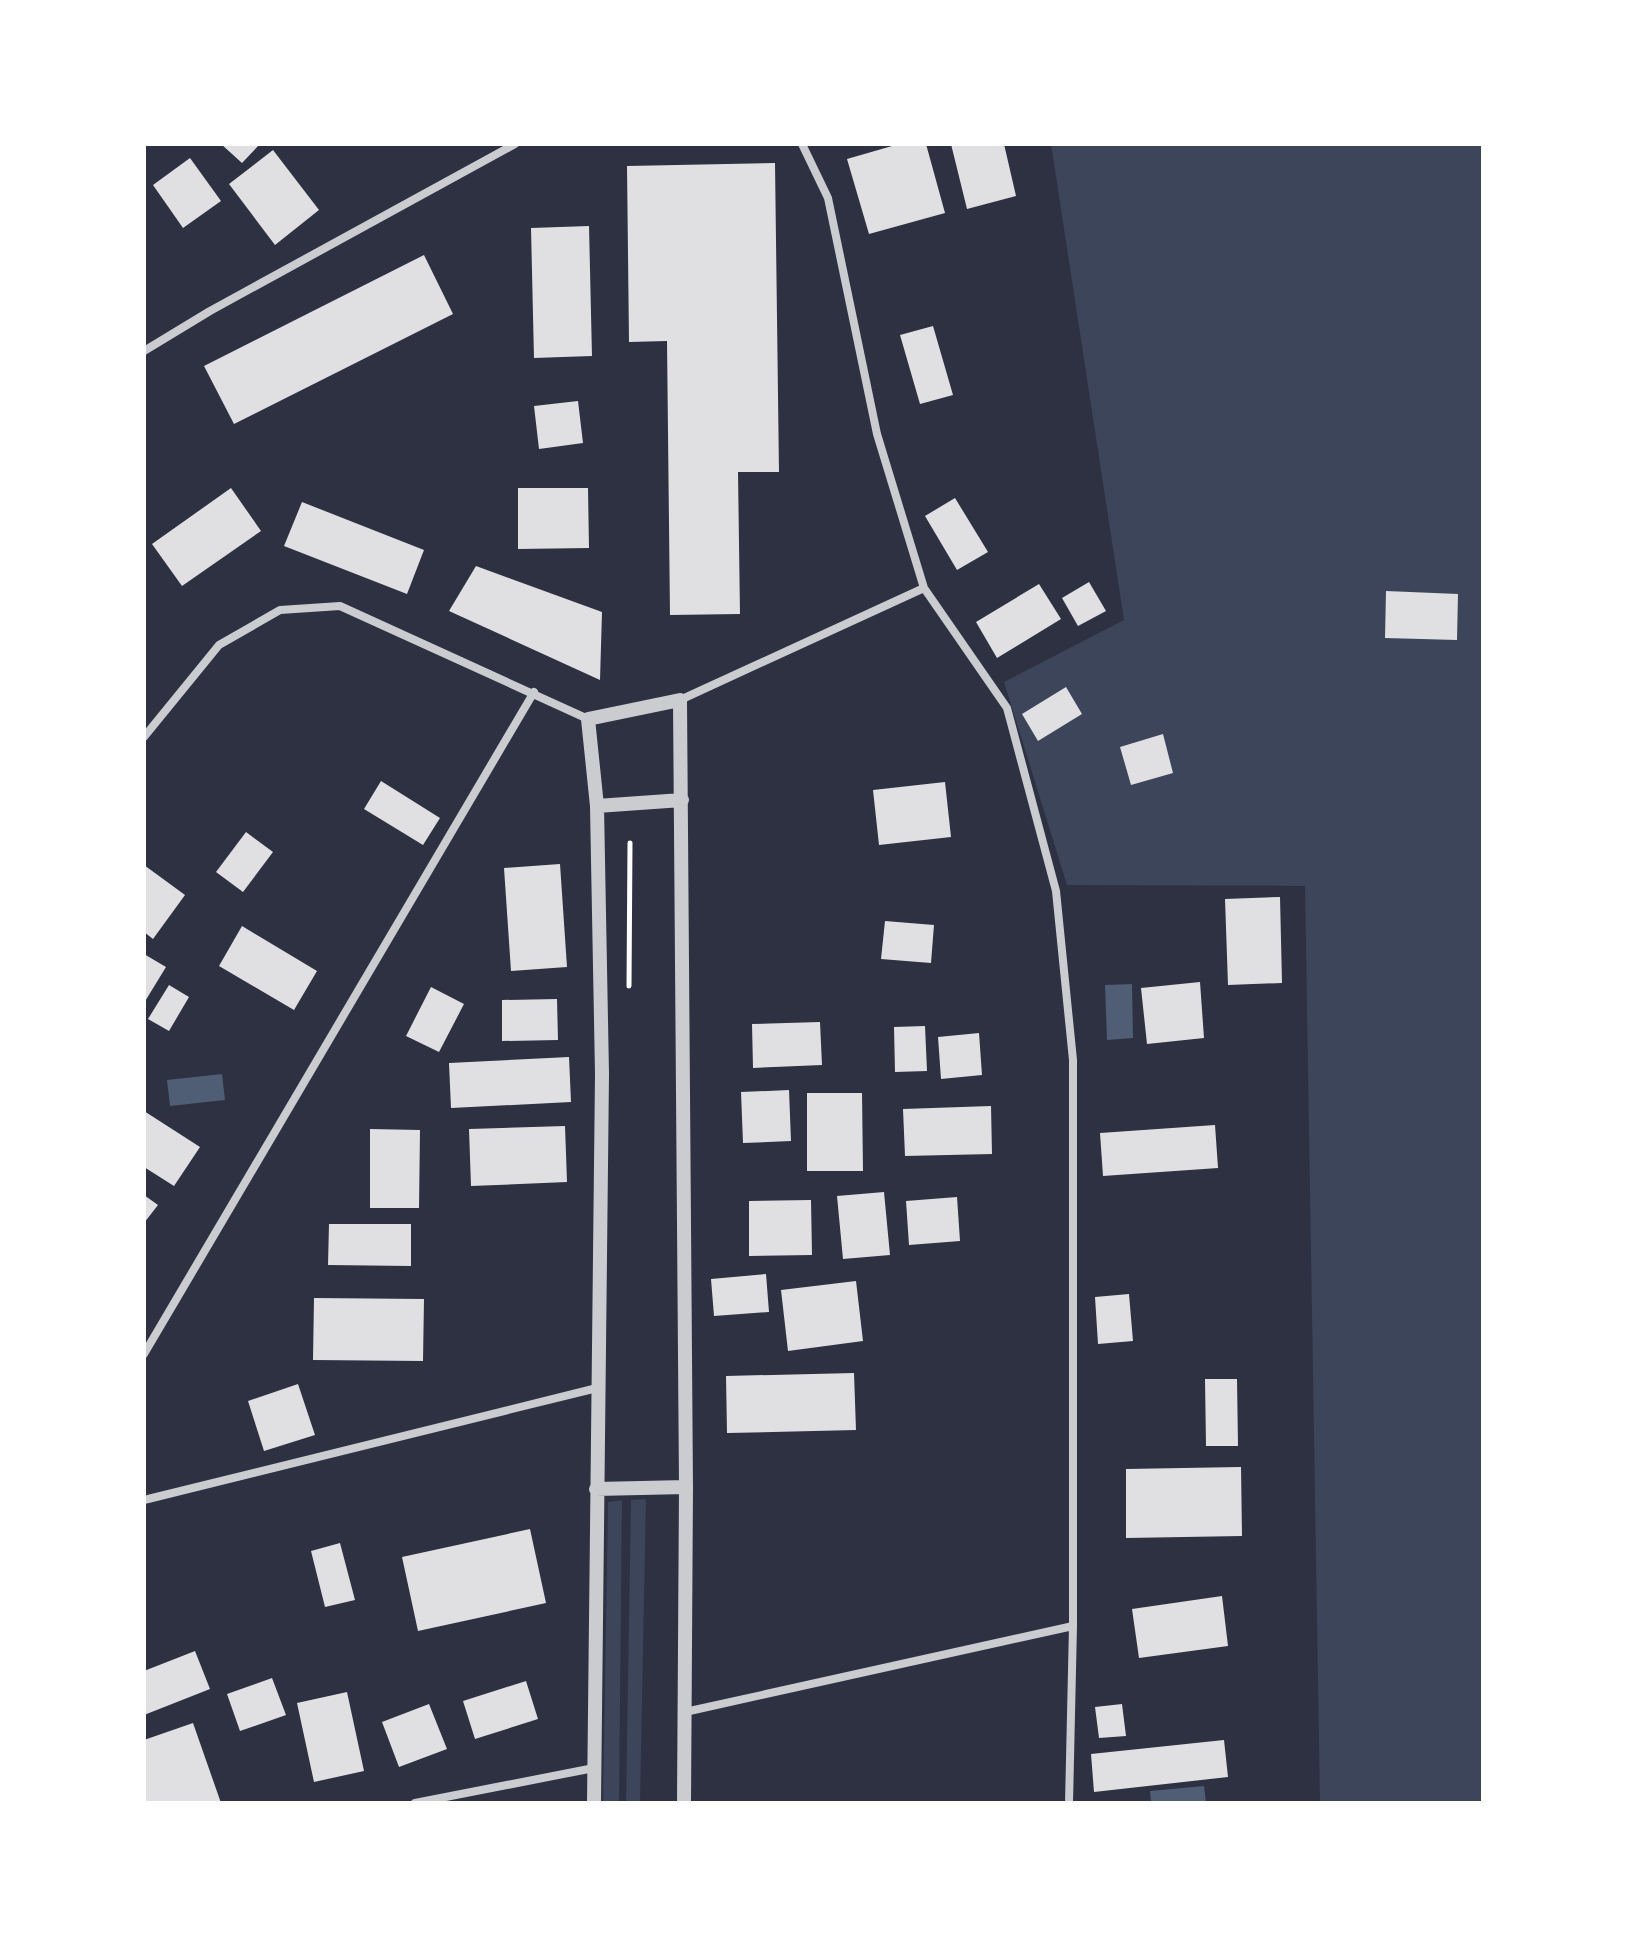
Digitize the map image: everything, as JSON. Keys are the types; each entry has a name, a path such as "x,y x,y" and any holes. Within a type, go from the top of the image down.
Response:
{"street":[{"path":"144,351 210,311 515,144"},
{"path":"802,144 828,198 877,434 924,588 1007,708 1056,891 1073,1060 1073,1626 1069,1803"},
{"path":"144,737 219,645 280,610 340,606 588,719 680,700 924,588"},
{"path":"144,1354 534,692"},
{"path":"680,700 686,1487 684,1803"},
{"path":"588,719 597,806 602,1074 594,1803"},
{"path":"597,806 682,800"},
{"path":"144,1500 597,1388"},
{"path":"596,1489 686,1487"},
{"path":"685,1712 1073,1626"},
{"path":"415,1803 594,1768"}],"shaded area":[{"path":"1051,144 1483,144 1483,1803 1320,1803 1305,886 1067,885 1004,682 1124,620"},
{"path":"1132,984 1133,1038 1107,1040 1105,985"},
{"path":"222,1074 225,1100 170,1106 167,1080"},
{"path":"646,1499 640,1803 626,1803 631,1500"},
{"path":"622,1500 619,1803 603,1803 608,1502"},
{"path":"1204,1786 1206,1803 1151,1803 1150,1791"}],"building":[{"path":"221,144 260,144 242,163"},
{"path":"899,144 926,144 945,213 869,234 847,159"},
{"path":"951,144 1004,144 1016,196 967,209"},
{"path":"273,150 319,210 275,245 229,184"},
{"path":"190,158 221,201 183,228 153,185"},
{"path":"775,163 779,472 738,472 740,614 670,615 667,341 629,342 627,166"},
{"path":"589,226 592,356 534,358 531,228"},
{"path":"424,255 453,314 234,424 204,366"},
{"path":"933,326 953,395 920,404 900,335"},
{"path":"578,401 583,443 539,449 534,406"},
{"path":"231,488 261,531 182,586 152,544"},
{"path":"518,488 588,488 589,548 518,549"},
{"path":"955,498 988,552 957,570 925,516"},
{"path":"302,502 424,550 407,594 284,546"},
{"path":"476,566 602,612 600,680 449,611"},
{"path":"1089,582 1106,611 1078,626 1062,598"},
{"path":"1039,584 1061,619 997,658 976,622"},
{"path":"1386,591 1458,594 1457,640 1385,638"},
{"path":"1066,687 1082,714 1038,741 1022,714"},
{"path":"1163,734 1173,773 1131,785 1120,747"},
{"path":"381,781 440,818 423,845 364,809"},
{"path":"945,782 951,837 879,845 873,790"},
{"path":"246,832 273,852 243,892 216,872"},
{"path":"560,864 567,967 511,971 504,868"},
{"path":"144,865 185,895 153,939 144,932"},
{"path":"1280,897 1282,983 1228,985 1225,899"},
{"path":"885,921 934,925 931,963 881,959"},
{"path":"242,926 317,971 294,1010 219,966"},
{"path":"144,954 166,967 144,1003"},
{"path":"1200,982 1204,1038 1147,1044 1141,988"},
{"path":"169,985 189,997 169,1031 148,1019"},
{"path":"431,987 464,1004 439,1052 406,1036"},
{"path":"557,999 558,1040 502,1041 502,1000"},
{"path":"820,1022 822,1065 753,1068 752,1024"},
{"path":"925,1026 927,1071 895,1072 894,1027"},
{"path":"979,1033 982,1075 941,1079 938,1037"},
{"path":"569,1057 571,1102 451,1108 449,1063"},
{"path":"789,1090 791,1141 743,1143 741,1092"},
{"path":"807,1093 862,1093 863,1171 807,1171"},
{"path":"991,1106 992,1154 905,1156 903,1109"},
{"path":"144,1111 200,1147 174,1186 144,1167"},
{"path":"1215,1125 1218,1168 1103,1176 1100,1133"},
{"path":"565,1126 567,1182 471,1186 469,1129"},
{"path":"370,1129 420,1130 419,1208 370,1208"},
{"path":"884,1192 890,1255 843,1259 837,1196"},
{"path":"144,1195 158,1205 144,1223"},
{"path":"957,1197 960,1241 909,1245 906,1201"},
{"path":"811,1200 812,1255 749,1256 749,1201"},
{"path":"329,1224 411,1224 411,1266 328,1265"},
{"path":"766,1274 769,1312 714,1316 711,1279"},
{"path":"856,1281 863,1341 788,1351 781,1290"},
{"path":"1129,1294 1133,1341 1098,1344 1095,1297"},
{"path":"314,1298 424,1299 423,1361 313,1360"},
{"path":"854,1373 856,1430 727,1433 726,1376"},
{"path":"1205,1379 1237,1379 1238,1446 1206,1446"},
{"path":"298,1384 315,1435 264,1451 248,1401"},
{"path":"1241,1467 1242,1536 1126,1538 1126,1469"},
{"path":"530,1529 546,1603 418,1631 402,1557"},
{"path":"340,1543 355,1600 325,1607 311,1551"},
{"path":"1222,1596 1228,1646 1139,1658 1132,1609"},
{"path":"195,1651 210,1689 144,1715 144,1671"},
{"path":"272,1678 286,1715 240,1731 227,1694"},
{"path":"526,1681 538,1719 475,1739 463,1701"},
{"path":"347,1692 364,1771 314,1782 297,1703"},
{"path":"429,1704 447,1749 399,1767 382,1722"},
{"path":"1122,1704 1126,1736 1099,1738 1095,1707"},
{"path":"193,1723 221,1803 144,1803 144,1740"},
{"path":"1224,1740 1228,1777 1094,1792 1091,1754"}]}
